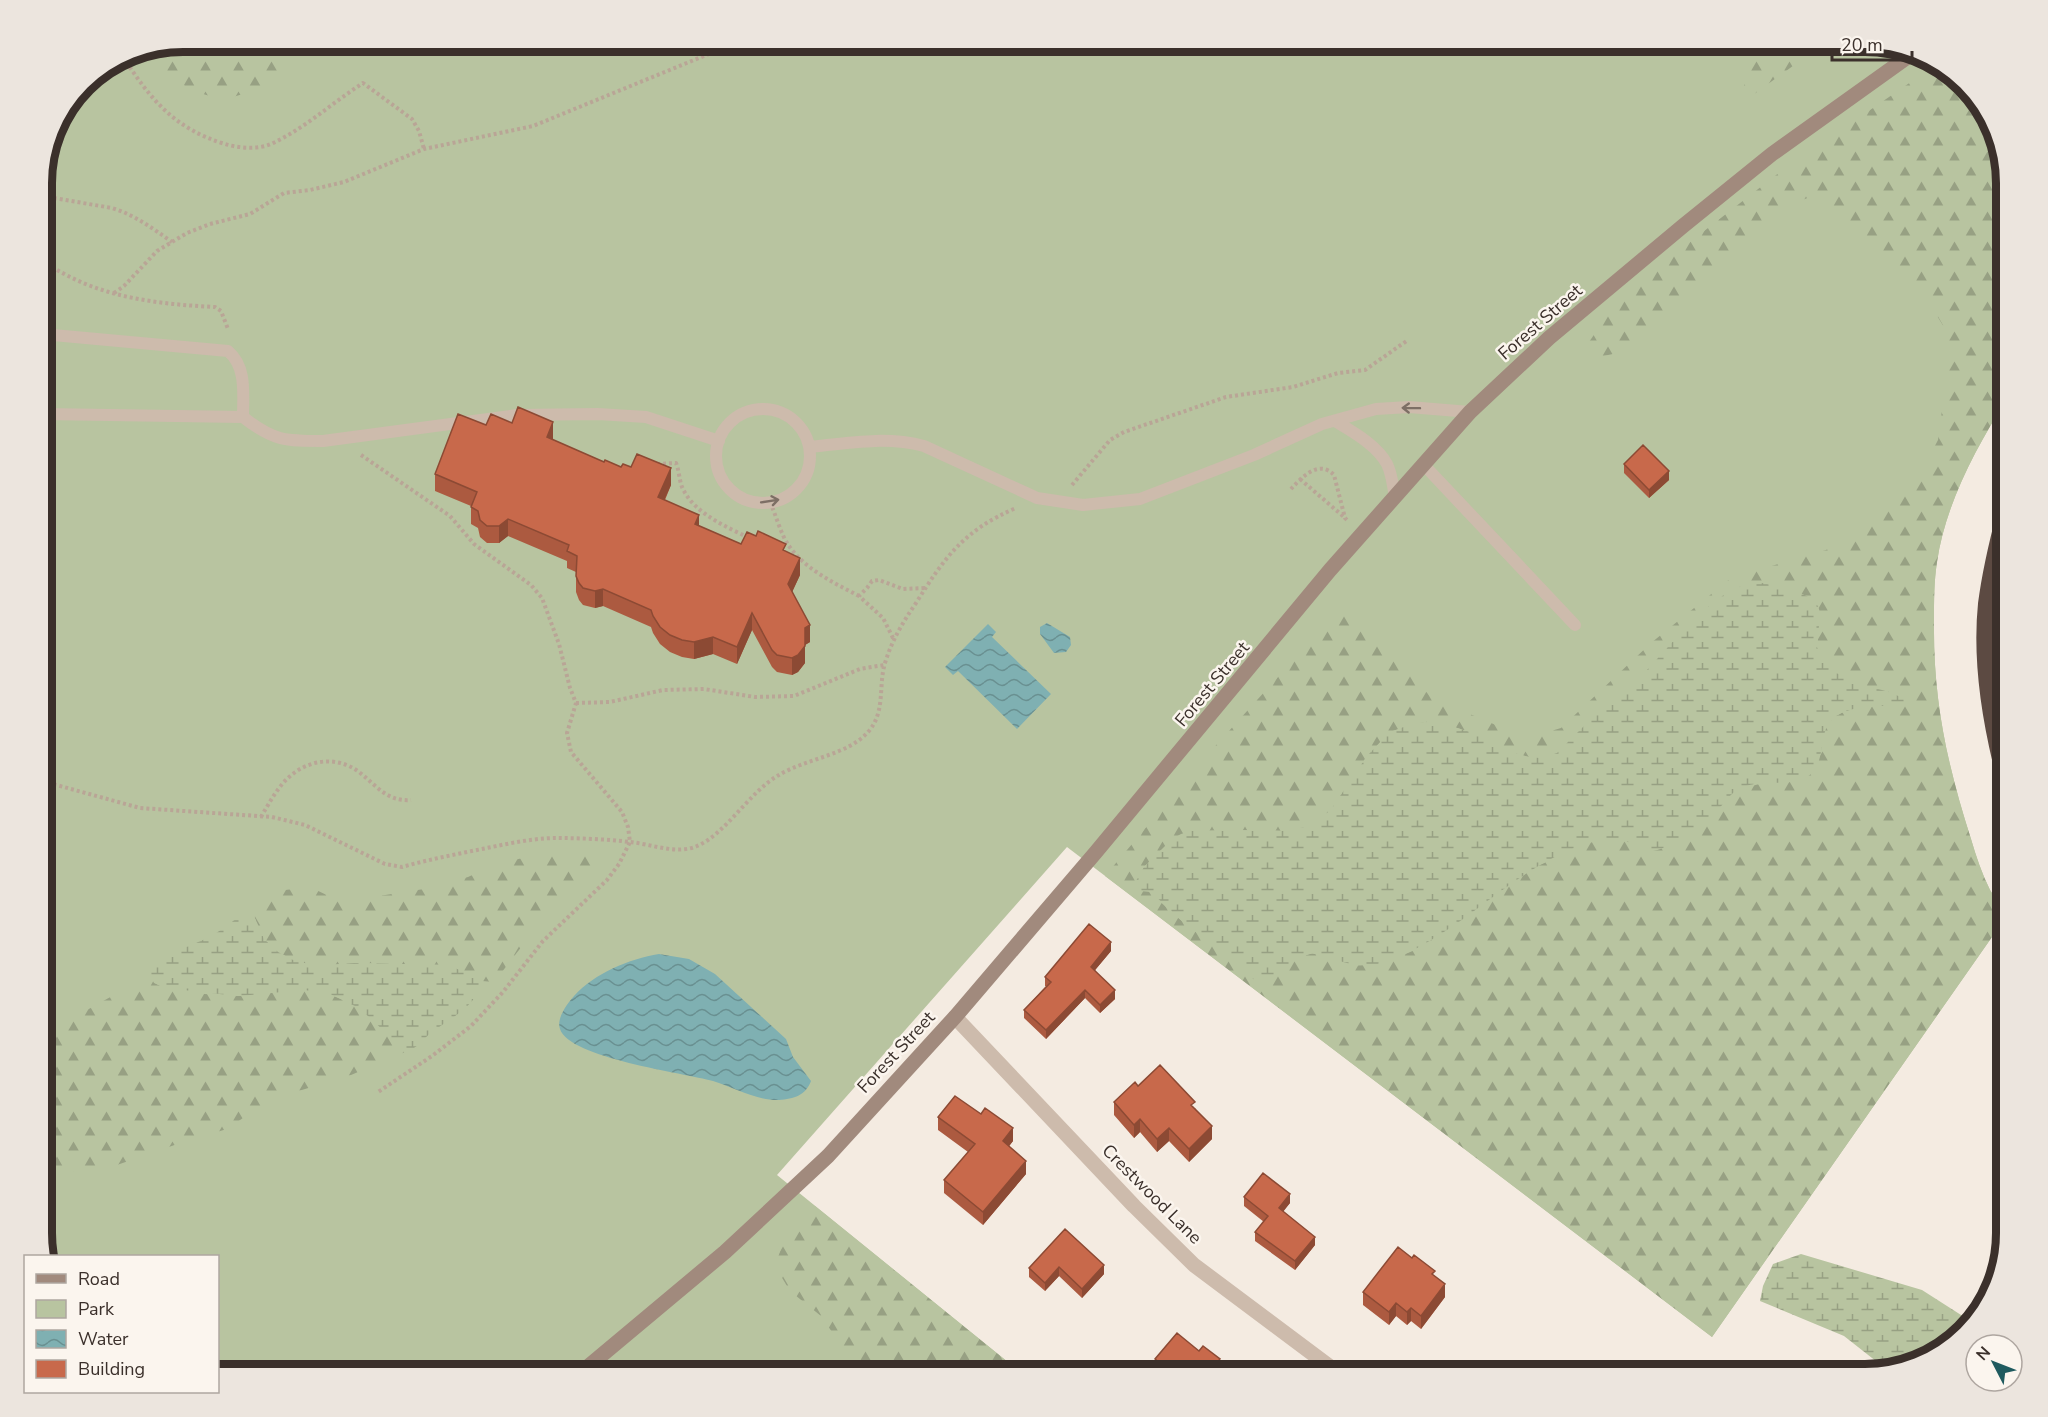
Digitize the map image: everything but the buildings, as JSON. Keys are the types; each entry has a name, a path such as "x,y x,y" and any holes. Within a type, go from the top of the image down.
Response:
{"highway":[{"path":"1996,552 1987,605 1985,651 1996,740"}],"street":[{"name":"Forest Street","path":"591,1364 725,1251 828,1156 955,1017 1103,844 1361,533 1470,412 1550,338 1683,226 1781,147 1905,59"},
{"name":"Crestwood Lane","path":"955,1017 1134,1206 1194,1264 1326,1364"}],"lane":[{"path":"53,335 228,351 238,363 243,384 243,417"},
{"path":"809,447 878,440 908,442 924,446 1037,498 1083,505 1140,499 1254,455 1322,424 1376,410 1409,407 1470,412"},
{"path":"757,410 772,410 787,416 799,425 807,438 809,447 808,469 802,483 791,494 777,501 762,503 746,500 733,492 723,480 717,466 716,451 729,423 742,414 757,410"},
{"path":"53,414 243,417 266,435 297,441 338,439 517,415 598,414 646,417 719,441"},
{"path":"1335,421 1358,434 1382,455 1388,466 1395,497"},
{"path":"1424,465 1575,624"}],"path":[{"path":"114,293 124,286 157,251 187,233 210,224 250,214 284,193 344,182 424,149 533,126 712,53"},
{"path":"128,65 145,91 189,130 204,138 232,146 249,148 269,145 305,124 363,83 412,119 419,131 424,149"},
{"path":"53,198 123,211 136,217 172,242"},
{"path":"53,266 82,282 114,293 155,303 215,307 221,311 228,328"},
{"path":"53,785 140,808 261,817 305,825 385,864 402,867 515,842 551,838 630,842 673,849 695,848 705,842 777,775 857,741 868,732 880,708 884,665 893,638 946,558 980,526 1000,514 1037,498 1069,488 1110,440 1124,432 1226,397 1293,387 1338,373 1365,370 1408,340"},
{"path":"338,439 450,516 474,544 531,585 542,598 559,644 576,703 567,733 571,752 622,813 628,827 630,842 619,864 607,880 543,942 503,992 471,1026 432,1056 378,1092"},
{"path":"649,464 676,464 683,490 694,505 755,541"},
{"path":"1291,489 1305,474 1320,468 1330,471 1336,481 1345,518"},
{"path":"1300,479 1361,533"},
{"path":"770,502 788,544 796,554 814,570 859,596 883,618 893,638"},
{"path":"698,517 702,511"},
{"path":"859,596 872,581 879,580 903,589 925,588"},
{"path":"576,703 610,702 663,690 704,689 755,697 794,696 860,669 884,665"},
{"path":"261,817 284,782 294,772 322,760 342,763 358,771 390,797 401,801 411,800"}],"green space":[{"path":"1758,52 1812,52 1735,108"},
{"path":"1864,52 1906,59 1937,75 1957,91 1978,118 1986,133 1994,167 1996,184 1996,417 1973,457 1954,498 1941,541 1934,591 1934,650 1939,705 1948,758 1979,865 1996,899 1996,931 1712,1337 1067,847 777,1175 1010,1364 219,1364 219,1255 55,1255 53,175 62,133 70,118 91,91 118,70 133,62 175,53"},
{"path":"175,53 300,53 291,63 259,89 223,100 190,90 158,64 153,56"},
{"path":"1928,70 1957,91 1978,118 1986,133 1996,184 1996,417 1973,457 1954,498 1941,541 1935,576 1934,650 1939,705 1948,758 1973,845 1990,890 1996,899 1996,931 1712,1337 1105,876 1209,753 1337,612 1349,610 1432,698 1517,734 1541,734 1561,728 1651,643 1731,578 1826,550 1876,516 1927,461 1938,440 1944,395 1944,327 1929,303 1864,235 1825,205 1810,197 1792,204 1631,350 1599,357 1589,342 1611,310 1663,263 1780,172","holes":["1762,583 1800,594 1819,630 1817,648 1838,674 1871,688 1900,695 1908,702 1842,713 1826,726 1817,767 1787,783 1768,782 1743,788 1733,793 1719,808 1642,851 1627,842 1612,838 1592,842 1533,868 1460,922 1415,950 1384,963 1353,966 1313,953 1298,958 1285,968 1255,981 1231,958 1179,919 1136,881 1144,867 1160,851 1191,831 1288,831 1307,826 1330,811 1367,756 1390,732 1412,725 1435,721 1470,732 1514,753 1529,757 1542,758 1557,753 1600,710 1648,669 1696,616 1729,592 1745,585"]},
{"path":"1762,583 1798,592 1815,602 1820,612 1817,647 1822,658 1837,673 1854,682 1892,693 1909,703 1862,707 1838,715 1830,722 1826,730 1820,757 1812,773 1803,779 1786,783 1759,783 1742,788 1671,845 1649,851 1619,839 1592,842 1537,867 1439,936 1385,962 1370,965 1349,964 1310,954 1304,955 1274,977 1264,981 1255,981 1246,970 1184,923 1151,892 1140,891 1136,881 1144,867 1172,839 1181,834 1191,831 1288,831 1308,826 1330,811 1367,756 1390,732 1412,724 1435,721 1470,732 1514,753 1529,757 1542,758 1557,753 1600,710 1648,669 1696,616 1729,591 1745,585"},
{"path":"580,852 605,854 593,873 538,927 494,982 482,981 449,965 354,963 316,966 293,960 278,952 264,939 254,916 277,891 310,887 337,900 366,898 424,889 468,877 496,864 537,855"},
{"path":"246,913 254,916 264,939 278,952 293,960 316,966 354,963 449,965 482,981 475,998 469,1004 417,1046 405,1052 357,1007 332,995 305,990 238,996 165,988 154,983 150,975 161,961 213,935"},
{"path":"150,975 155,983 161,986 210,994 241,996 306,990 328,994 348,1002 366,1014 405,1052 351,1075 269,1100 227,1129 91,1174 53,1168 53,1029"},
{"path":"815,1206 1010,1364 844,1364 841,1345 821,1316 790,1291 775,1266 785,1237"},
{"path":"1801,1254 1922,1290 1965,1317 1951,1332 1915,1355 1879,1363 1844,1336 1760,1301 1763,1286 1773,1264"}],"water":[{"path":"1047,623 1070,637 1071,645 1066,652 1054,653 1040,634 1040,627"},
{"path":"988,624 996,632 992,637 1051,694 1017,729 958,671 953,675 945,667"},
{"path":"659,954 689,959 715,974 786,1039 793,1057 811,1081 806,1090 790,1099 771,1100 713,1081 605,1056 568,1039 560,1029 560,1020 563,1011 582,988 613,968 636,959"}]}
